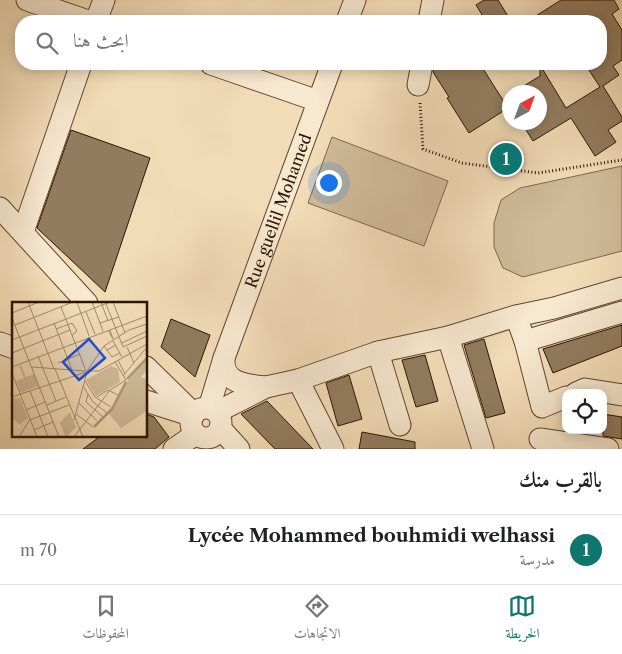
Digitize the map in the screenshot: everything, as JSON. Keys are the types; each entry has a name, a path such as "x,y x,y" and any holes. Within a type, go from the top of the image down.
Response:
{"street":[{"path":"27,0 71,15"},
{"path":"98,15 104,0"},
{"path":"349,15 355,0"},
{"path":"430,15 433,0"},
{"path":"23,232 80,70"},
{"path":"228,70 318,101"},
{"name":"Rue guellil Mohamed","path":"205,419 224,358 330,70"},
{"path":"418,85 421,70"},
{"path":"0,208 86,302"},
{"path":"174,449 205,419 266,387 298,380 378,352 448,337 516,316 554,308 622,288"},
{"path":"525,342 622,312"},
{"path":"516,316 525,342 542,407 540,444 608,449"},
{"path":"448,337 483,449"},
{"path":"0,343 12,347"},
{"path":"378,352 400,425"},
{"path":"224,358 224,364 232,379 240,384 266,387"},
{"path":"148,369 239,449"},
{"path":"298,380 333,449"},
{"path":"607,393 622,395"},
{"path":"542,407 562,399"},
{"path":"148,402 205,419"}],"path":[{"path":"418,85 423,149 462,164 538,173 622,160"}],"shaded area":[{"path":"332,137 448,181 424,246 308,203"},
{"path":"622,166 622,251 523,277 503,268 494,247 494,223 501,200 520,188"}],"building":[{"path":"484,0 498,0 507,15 482,15 476,5"},
{"path":"561,0 614,0 619,9 612,14 622,30 622,60 613,66 619,75 603,86 622,117 622,121 608,130 616,142 595,156 571,118 533,141 526,130 547,130 547,85 525,85 540,76 540,70 543,70 566,108 600,87 589,70 607,70 607,15 537,15"},
{"path":"433,70 484,70 502,99 502,112 469,133 447,98 449,97"},
{"path":"71,130 150,158 105,292 37,228"},
{"path":"171,319 210,335 195,377 161,347"},
{"path":"622,325 622,346 553,373 543,349"},
{"path":"484,339 505,413 486,418 464,345"},
{"path":"425,355 438,401 416,407 402,360"},
{"path":"349,375 362,419 338,426 326,383"},
{"path":"267,401 313,449 275,449 241,414"},
{"path":"148,415 154,417 169,437 155,449 83,449 99,437 148,437"},
{"path":"607,415 622,417 622,439 603,436 603,434 607,434"},
{"path":"362,432 415,442 415,449 359,449"}],"place":[{"name":"Lycée Mohammed bouhmidi welhassi","path":"506,159"}]}
